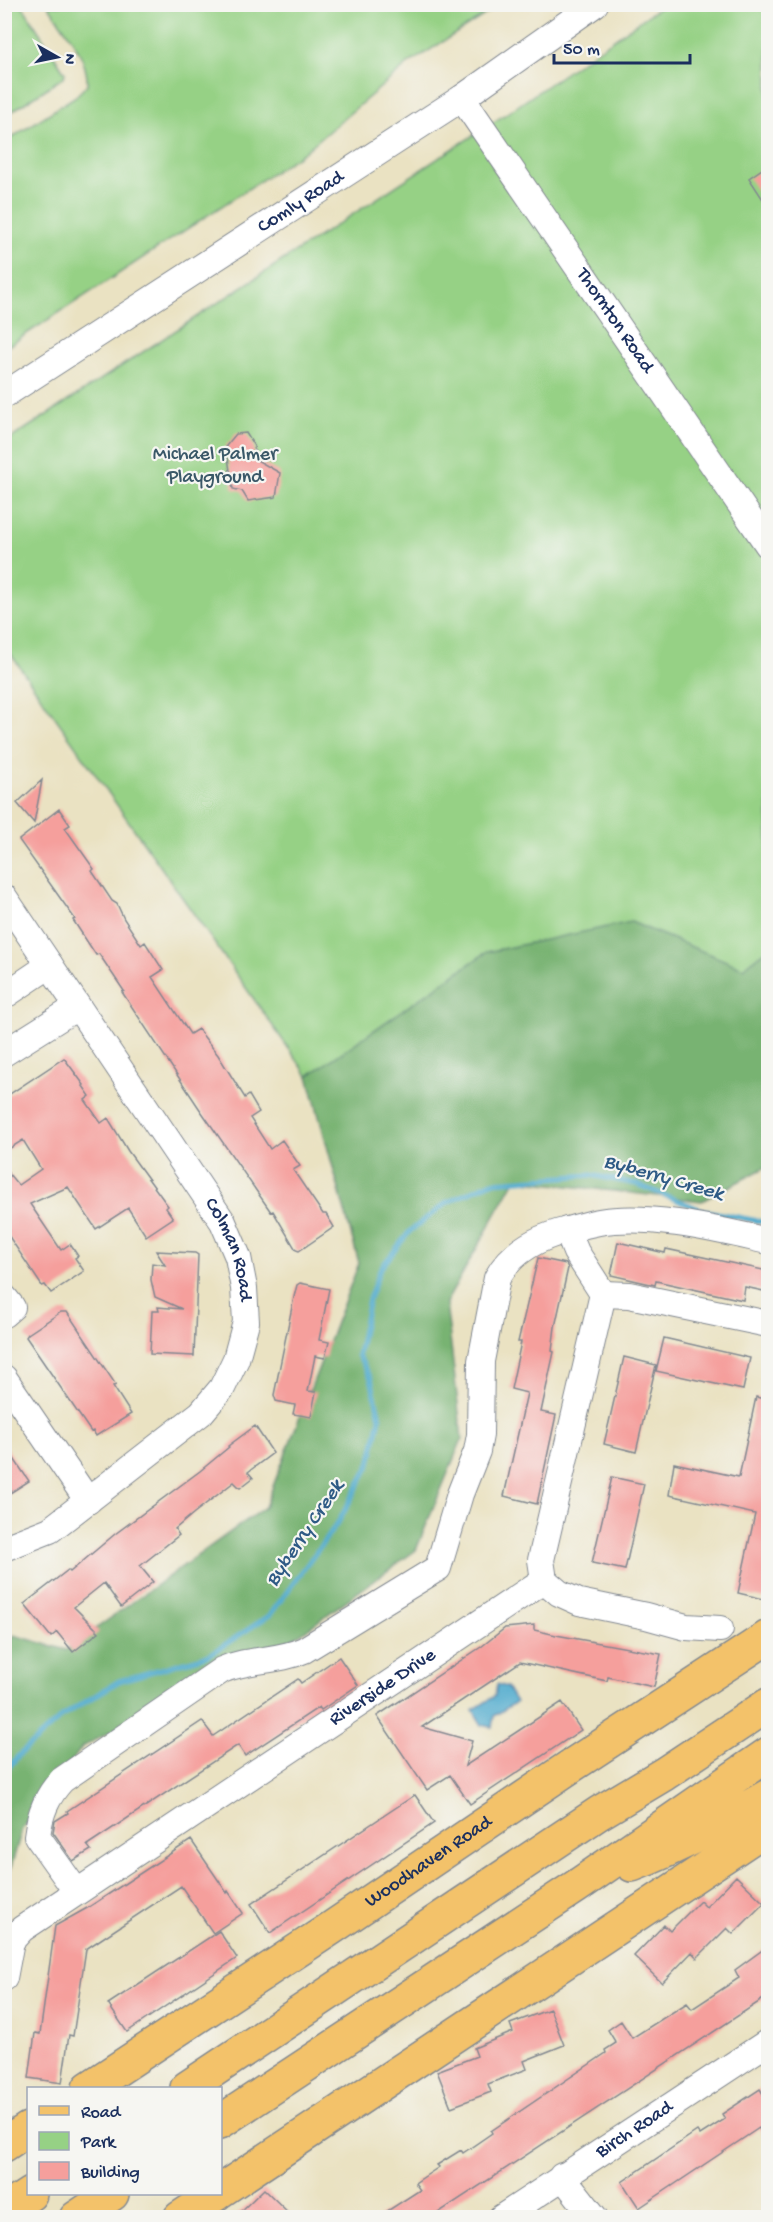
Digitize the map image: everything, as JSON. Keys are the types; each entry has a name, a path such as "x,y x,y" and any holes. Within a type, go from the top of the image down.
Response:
{"main road":[{"name":"Woodhaven Road","path":"91,2087 756,1645"},
{"path":"664,1774 768,1682"},
{"path":"188,2087 599,1813 664,1774 768,1706"},
{"path":"222,2121 577,1886 768,1754"},
{"path":"577,1886 651,1858 768,1796"},
{"path":"222,2190 768,1827"},
{"path":"4,2211 27,2195"},
{"path":"76,2217 109,2195"},
{"path":"180,2217 213,2195"}],"street":[{"name":"Comly Road","path":"4,395 462,98 596,4"},
{"name":"Thornton Road","path":"462,98 768,545"},
{"name":"Colman Road","path":"4,897 223,1222 238,1257 244,1288 246,1322 236,1359 222,1388 201,1413 50,1530 4,1548"},
{"path":"4,996 50,965"},
{"path":"4,1053 77,1007"},
{"path":"76,1891 37,1836 44,1804 62,1780 222,1670 248,1661 290,1657 438,1568 460,1494 477,1451 480,1435 481,1361 498,1278 503,1268 524,1248 548,1235 567,1230 601,1222 636,1220 713,1229 768,1241"},
{"path":"567,1230 576,1252 603,1294 541,1560 543,1580 559,1593 579,1602 686,1627 720,1629 756,1645"},
{"path":"603,1294 629,1294 768,1324"},
{"path":"4,1297 12,1307 4,1314"},
{"path":"4,1378 88,1500"},
{"name":"Riverside Drive","path":"4,1978 9,1950 16,1934 76,1891 543,1580"},
{"name":"Birch Road","path":"501,2217 768,2042"},
{"path":"562,2176 595,2217"}],"green space":[{"path":"5,4 22,5 65,73 64,77 5,116"},
{"path":"48,5 500,5 408,64 303,153 5,348 5,142 76,96 87,85 87,74 79,53"},
{"name":"Michael Palmer Playground","path":"663,5 768,5 768,949 743,968 631,923 487,952 308,1076 5,646 4,443 509,112"},
{"path":"631,922 743,968 768,949 768,1166 702,1201 515,1180 446,1303 462,1439 416,1550 299,1635 82,1747 22,1829 5,1888 5,1648 14,1635 66,1650 265,1507 359,1263 308,1076 487,952"}],"water":[{"path":"497,1684 507,1687 516,1702 494,1716 492,1727 482,1725 473,1710 495,1696"}],"building":[{"path":"768,165 768,207 749,178"},
{"path":"246,433 254,446 255,459 280,473 276,497 248,501 242,491 233,489 226,446 236,434"},
{"path":"42,780 34,823 17,803"},
{"path":"59,809 70,825 65,828 94,869 92,871 112,901 117,904 141,945 145,942 163,970 152,977 190,1034 198,1029 218,1055 245,1098 249,1095 259,1112 250,1118 270,1149 282,1140 300,1166 293,1170 334,1227 299,1251 296,1250 273,1211 271,1212 199,1108 122,992 124,991 99,954 96,955 73,920 75,919 19,840"},
{"path":"64,1058 90,1096 85,1100 101,1123 108,1118 128,1151 168,1206 166,1208 173,1218 146,1236 128,1208 96,1229 68,1187 30,1204 61,1250 70,1244 78,1256 75,1258 84,1271 51,1293 45,1285 42,1286 4,1229 4,1168 18,1185 41,1169 23,1140 4,1152 4,1098"},
{"path":"618,1242 665,1253 666,1249 768,1271 768,1292 745,1287 743,1300 656,1281 655,1285 611,1275"},
{"path":"156,1251 198,1255 194,1356 150,1354 152,1311 159,1311 158,1307 182,1309 155,1297 151,1280 152,1263 165,1265"},
{"path":"538,1258 566,1264 568,1268 555,1327 552,1351 554,1352 541,1412 556,1415 537,1504 504,1496 527,1393 511,1389 521,1342 518,1342"},
{"path":"300,1283 329,1289 319,1340 329,1342 325,1358 315,1356 308,1391 316,1392 311,1417 293,1414 295,1405 276,1401 274,1395 294,1297 297,1285"},
{"path":"61,1312 67,1312 116,1385 113,1386 131,1414 96,1436 26,1337"},
{"path":"664,1338 750,1358 743,1390 656,1371"},
{"path":"624,1357 656,1365 636,1452 604,1444"},
{"path":"756,1397 768,1400 768,1600 738,1593 755,1514 669,1495 674,1463 739,1477"},
{"path":"255,1426 273,1453 248,1472 253,1478 240,1488 234,1482 194,1513 175,1529 179,1535 140,1566 153,1582 121,1607 104,1583 74,1607 99,1632 73,1652 57,1632 51,1637 24,1604 68,1570 70,1572 115,1534 200,1471"},
{"path":"4,1444 29,1481 4,1497"},
{"path":"612,1477 644,1484 625,1570 592,1563"},
{"path":"534,1625 534,1630 661,1654 654,1687 608,1677 607,1681 520,1662 422,1727 472,1741 465,1766 562,1702 581,1730 470,1804 450,1775 427,1790 377,1716 481,1647 505,1628"},
{"path":"339,1657 358,1685 321,1710 319,1707 245,1756 238,1745 87,1845 91,1850 73,1861 53,1832 55,1821 68,1813 67,1811 202,1721 213,1736 298,1679 301,1683"},
{"path":"415,1795 434,1823 270,1933 251,1904"},
{"path":"191,1840 243,1913 213,1933 181,1886 86,1949 73,2036 69,2035 62,2083 29,2078 35,2033 40,2034 55,1926 89,1907"},
{"path":"736,1876 764,1903 733,1934 727,1928 697,1958 692,1952 662,1983 634,1956 664,1925 670,1931 700,1901 706,1907"},
{"path":"219,1931 237,1958 127,2032 108,2004"},
{"path":"768,1946 768,1996 432,2217 378,2217 420,2190 415,2183 439,2167 437,2165 461,2150 463,2153 492,2133 491,2131 606,2053 605,2050 616,2043 608,2030 621,2021 632,2038 687,2003 692,2009 739,1978 735,1970"},
{"path":"550,2009 564,2045 524,2061 527,2069 488,2084 491,2092 451,2107 437,2071 477,2056 474,2048 513,2032 510,2024"},
{"path":"760,2089 763,2094 768,2090 768,2142 759,2128 639,2208 622,2182 697,2131 700,2135 725,2119 722,2114"},
{"path":"264,2189 293,2217 235,2217"}],"waterway":[{"name":"Byberry Creek","path":"4,1773 19,1755 64,1715 119,1681 209,1655 270,1615 339,1521 370,1464 380,1418 371,1378 358,1355 369,1299 380,1269 410,1231 448,1202 492,1182 591,1175 636,1184 702,1210 768,1223"}]}
